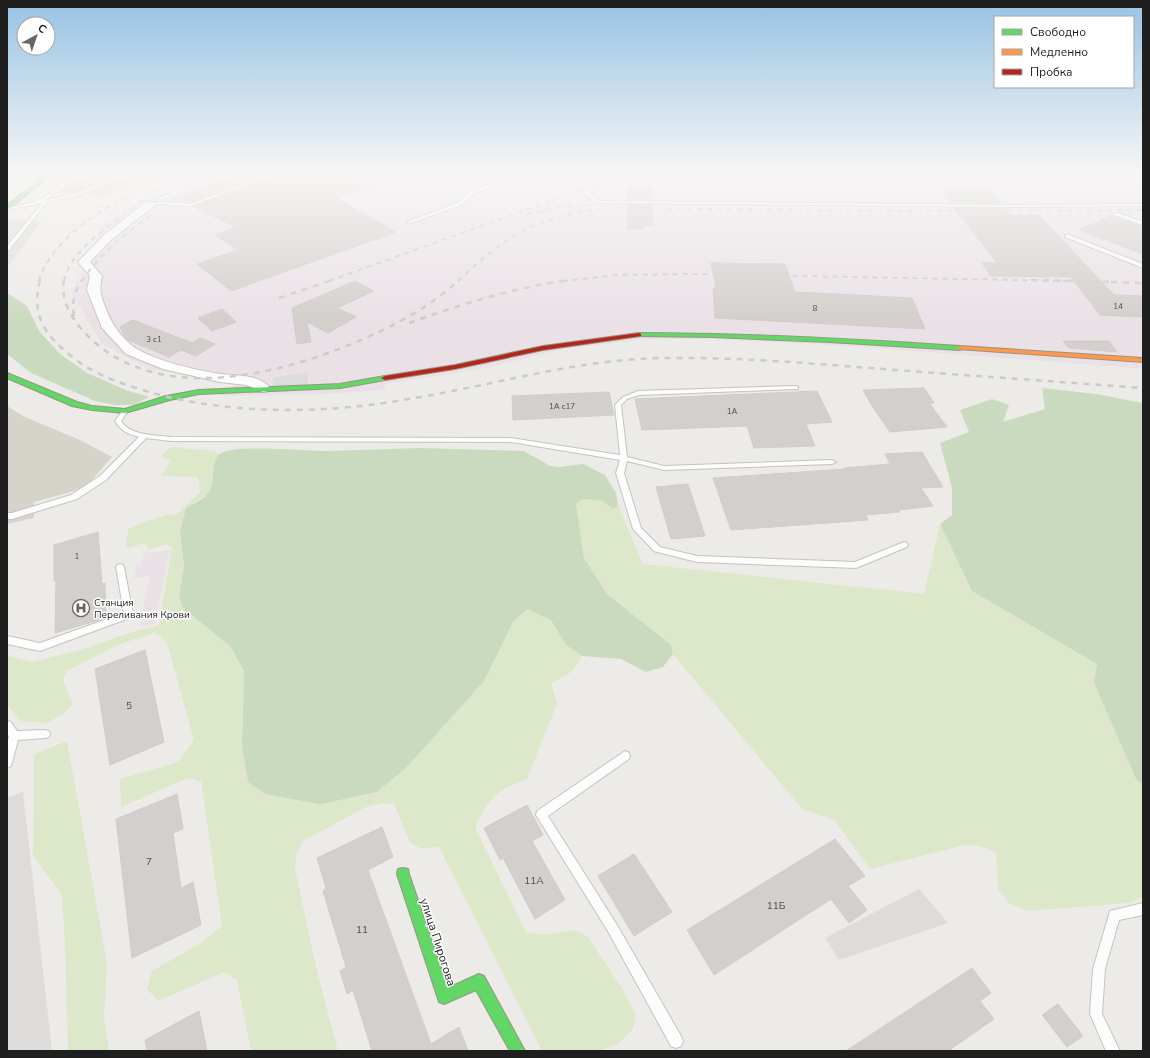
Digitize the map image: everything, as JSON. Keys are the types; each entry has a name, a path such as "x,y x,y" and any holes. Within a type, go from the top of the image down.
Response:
{"street":[{"path":"129,221 108,237 84,262 96,276 93,290 108,328 132,351 168,366 220,378 249,381 263,388"},
{"path":"7,375 75,404 92,408 125,411 169,398 199,392 263,388 340,386 454,367 543,348 643,334 712,335 829,340 1143,360"},
{"path":"7,380 30,385"},
{"name":"улица Пирогова","path":"403,874 444,997 479,981 518,1051"}],"lane":[{"path":"7,249 30,221"},
{"path":"1068,236 1143,266"},
{"path":"796,388 638,393 625,398 618,405 624,458 620,473 637,529 657,549 697,559 856,565 904,545"},
{"path":"125,411 118,421 120,425 130,432 144,436 171,439 511,440 624,458 664,468 832,462"},
{"path":"7,516 12,516 74,497 103,478 144,436"},
{"path":"7,640 40,647 129,615 120,567"},
{"path":"7,725 14,736 7,764"},
{"path":"14,736 45,734"},
{"path":"625,756 541,815 613,929 676,1041"},
{"path":"1113,1051 1096,1014 1099,969 1114,915 1143,909"}],"shaded area":[{"path":"9,221 41,222 7,268 7,223"},
{"path":"1143,221 1143,369 849,346 710,339 648,339 563,349 481,369 385,384 385,389 361,392 300,395 220,396 224,390 255,377 207,377 149,369 103,345 71,293 105,222"},
{"path":"307,372 308,386 275,388 272,378"},
{"path":"7,406 25,417 80,440 112,457 85,488 34,502 34,518 7,524"},
{"path":"170,550 155,624 139,626 150,576 134,578 136,566 141,565 144,553"},
{"path":"23,792 52,1051 7,1051 7,798"},
{"path":"919,889 948,923 839,960 825,938"}],"green space":[{"path":"9,294 27,306 39,331 60,354 87,373 126,390 149,397 134,405 115,405 95,401 31,373 7,354 7,295"},
{"path":"1042,388 1096,394 1143,403 1143,785 1136,779 1094,683 1097,664 972,591 940,524 952,515 952,488 940,443 969,432 960,410 992,399 1009,405 1003,422 1045,409"},
{"path":"171,447 214,451 219,455 214,465 211,489 207,495 186,508 180,531 184,566 179,598 184,609 230,646 244,671 242,746 248,782 377,792 407,767 484,681 513,622 528,609 551,620 566,645 582,656 570,673 551,683 557,704 527,779 508,787 495,796 484,810 475,828 526,932 541,935 575,930 588,937 623,990 636,1015 633,1029 618,1044 598,1051 542,1051 439,847 422,849 410,843 394,804 382,803 366,807 303,841 297,853 295,869 316,967 338,1051 251,1051 237,980 224,972 158,1001 147,989 152,971 201,943 222,926 201,781 188,778 121,807 120,779 178,762 194,740 167,643 162,637 155,633 120,644 67,671 63,680 73,705 61,715 47,723 21,721 7,704 7,656 33,662 80,650 138,630 153,628 159,624 172,547 165,544 149,550 145,543 126,548 128,529 155,518 178,513 200,492 198,477 161,476 171,460 160,457"},
{"path":"256,448 327,451 419,448 524,451 550,466 559,467 583,464 605,475 616,493 618,505 613,509 603,501 582,499 576,504 584,558 607,594 671,645 673,654 663,667 646,672 621,659 582,656 566,645 551,620 528,609 513,622 484,681 407,767 377,792 320,804 265,794 248,782 242,746 244,671 230,646 184,609 179,598 184,566 180,531 186,508 208,494 210,491 215,460 221,453 229,450"},
{"path":"582,499 603,501 613,509 618,505 643,564 924,594 940,524 972,591 1097,664 1094,683 1136,779 1143,785 1143,897 1129,903 1028,911 1010,904 998,889 996,852 980,846 965,845 870,869 834,820 802,809 673,654 671,645 607,594 584,558 576,504"},
{"path":"67,741 107,963 104,1018 109,1051 68,1051 62,895 33,855 34,754"}],"building":[{"path":"224,221 377,221 396,232 231,291 197,264 238,250 215,235 236,227"},
{"path":"628,221 653,221 653,225 644,225 644,229 628,229"},
{"path":"964,221 1045,221 1114,295 1143,296 1143,317 1100,315 1071,277 991,276 982,263 997,263"},
{"path":"1099,221 1127,221 1143,227 1143,254 1079,230"},
{"path":"711,263 785,264 795,292 912,298 925,329 715,318 713,288 716,288"},
{"path":"355,281 374,291 337,308 356,317 328,333 307,322 311,342 297,344 292,308"},
{"path":"222,309 236,322 212,331 198,318"},
{"path":"133,320 192,343 169,357 128,340 125,337 120,327"},
{"path":"200,338 215,344 196,356 181,350"},
{"path":"1063,341 1109,341 1117,352 1069,348"},
{"path":"924,388 934,403 929,403 947,427 890,432 863,390"},
{"path":"817,391 832,422 806,424 815,446 754,448 747,426 642,430 635,399"},
{"path":"609,392 614,415 513,420 512,396"},
{"path":"922,452 943,487 921,488 933,506 899,510 900,512 865,515 868,520 731,530 713,478 845,469 844,468 890,464 885,454"},
{"path":"688,484 705,536 671,539 656,487"},
{"path":"98,532 102,584 105,583 106,618 55,633 56,580 54,581 54,545"},
{"path":"145,650 164,742 110,765 95,669"},
{"path":"177,794 183,829 173,833 181,888 193,882 201,925 132,958 116,819"},
{"path":"527,805 543,835 532,841 565,900 535,919 503,858 500,860 484,828"},
{"path":"382,827 393,857 368,870 431,1044 459,1027 468,1051 372,1051 353,990 347,994 340,971 346,967 323,891 326,888 317,858"},
{"path":"835,839 865,876 848,886 867,910 849,923 831,899 714,975 687,930"},
{"path":"634,854 672,912 634,936 598,876"},
{"path":"972,968 991,993 980,1001 994,1019 948,1051 846,1051"},
{"path":"1058,1004 1083,1036 1067,1047 1042,1015"},
{"path":"199,1011 207,1051 147,1051 145,1040"}],"railway":[{"path":"39,281 48,262 61,244 87,221"},
{"path":"64,281 67,271 80,252 115,221"},
{"path":"82,281 106,252 142,221"},
{"path":"329,281 494,221"},
{"path":"458,281 476,264 511,238 528,228 544,221"},
{"path":"567,281 618,275 691,274 1073,281"},
{"path":"40,280 37,304 42,323 54,340 82,364 105,376 142,390 198,403 228,407 288,410 379,404 568,368 632,359 665,358 780,361 1143,388"},
{"path":"64,280 63,288 66,304 74,319 90,338 117,358 146,370 178,377 211,378 244,375 277,368 339,349 371,336 402,320 432,302 459,280"},
{"path":"74,316 74,297 82,280"},
{"path":"279,298 332,280"},
{"path":"1031,280 1116,282"},
{"path":"563,281 567,281"},
{"path":"409,323 489,297 530,287 567,281"},
{"path":"1111,282 1143,283"}],"traffic: fast":[{"path":"639,335 712,335 960,348"},
{"path":"7,375 75,404 92,408 125,411 169,398 199,392 340,386 385,378"},
{"path":"403,874 444,997 479,981 518,1051"}],"traffic: slow":[{"path":"960,348 1143,360"}],"traffic: jam":[{"path":"385,378 455,367 543,348 639,335"}],"place":[{"name":"Станция Переливания Крови","path":"81,608"}]}
